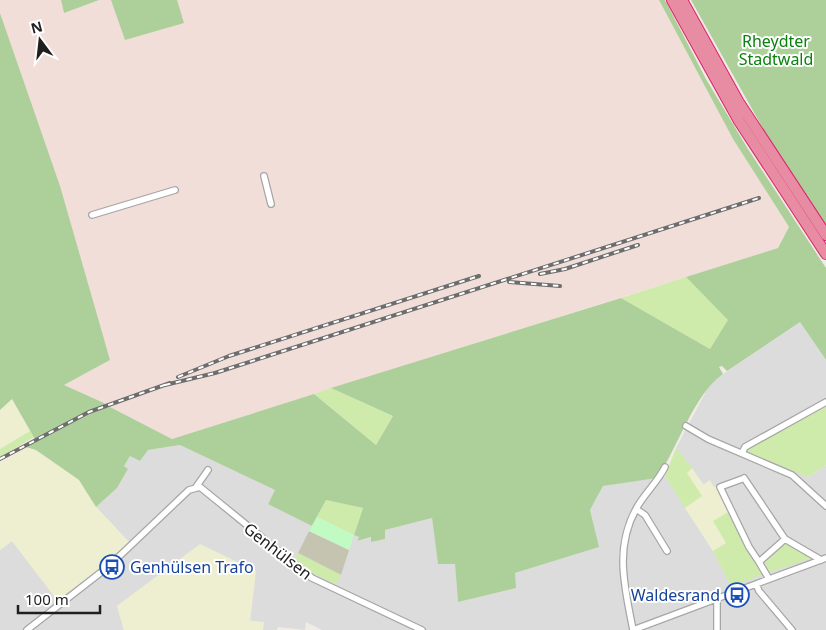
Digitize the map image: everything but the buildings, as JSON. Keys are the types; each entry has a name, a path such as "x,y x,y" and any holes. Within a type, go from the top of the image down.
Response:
{"highway":[{"path":"672,0 739,121 826,254"},
{"path":"682,0 738,101 826,235"}],"street":[{"path":"264,176 271,204"},
{"path":"92,215 175,190"},
{"path":"742,453 746,446 826,402"},
{"path":"686,426 708,439 792,475 826,506"},
{"path":"665,467 636,509 626,535 622,572 633,630 824,559"},
{"path":"27,630 103,571 189,490 196,487 208,470"},
{"path":"769,579 749,547 720,487 743,479 785,539 824,559"},
{"name":"Genhülsen","path":"196,487 200,487 312,578 422,630"},
{"path":"636,509 645,515 668,551"},
{"path":"759,562 785,539"},
{"path":"756,584 759,591 792,630"},
{"path":"717,599 717,630"}],"shaded area":[{"path":"0,0 659,0 733,139 789,227 778,248 172,439 110,407 106,408 104,403 64,385 110,360 0,16"},
{"path":"800,322 826,360 826,403 786,466 808,477 826,465 826,630 322,630 306,622 305,630 278,627 277,630 263,630 263,622 117,606 124,630 0,630 0,550 12,541 57,599 102,568 129,542 96,507 117,488 128,469 124,466 130,456 148,450 180,445 276,490 268,503 312,526 317,517 359,537 357,541 372,537 371,542 384,539 385,530 432,518 438,564 455,563 458,602 515,588 515,573 598,547 590,510 603,486 665,476 713,551 731,586 761,568 753,559 726,504 714,487 704,485 676,448 711,382"},
{"path":"12,399 30,431 0,449 0,410"},
{"path":"26,447 36,450 79,480 96,507 129,542 102,568 57,600 12,541 0,550 0,463"},
{"path":"692,468 703,485 710,480 714,487 716,486 730,511 714,521 726,543 713,551 685,508 702,496 686,473"},
{"path":"309,531 349,550 341,575 298,553"},
{"path":"200,544 256,571 250,622 264,622 263,630 124,630 117,606"}],"green space":[{"path":"61,0 99,0 64,13"},
{"path":"111,0 177,0 184,23 125,40"},
{"path":"659,0 665,0 706,79 748,149 826,268 826,360 800,322 727,371 722,366 719,367 723,374 712,383 694,408 657,478 603,486 590,510 599,547 515,573 516,588 458,602 455,564 438,564 432,518 385,530 385,539 371,542 371,537 357,541 359,537 354,535 363,508 326,500 312,526 268,504 275,490 180,445 148,450 140,461 130,456 124,466 128,469 117,488 96,507 79,480 36,450 26,447 36,441 12,399 0,410 0,13 60,186 110,360 64,385 104,403 106,408 110,407 172,439 314,394 376,445 393,416 331,388 621,298 710,349 728,320 686,277 778,248 789,227 733,139"},
{"name":"Rheydter Stadtwald","path":"691,0 826,0 826,227 793,182"},
{"path":"686,277 729,320 710,349 621,298"},
{"path":"331,388 393,416 376,445 314,394"},
{"path":"826,403 826,465 808,477 747,452 748,447"},
{"path":"30,431 34,437 0,457 0,449"},
{"path":"676,448 692,468 687,473 702,496 685,508 665,476"},
{"path":"326,500 363,508 354,535 317,517"},
{"path":"730,511 753,559 764,574 731,586 713,551 726,543 713,521"},
{"path":"317,517 354,535 349,550 309,531"},
{"path":"785,543 812,558 771,572 766,566 766,558"},
{"path":"298,553 341,575 338,582 334,584 303,568 295,560"}],"railway":[{"path":"165,385 215,373 759,198"},
{"path":"540,274 565,269 638,245"},
{"path":"178,377 229,356 479,276"},
{"path":"509,282 560,286"},
{"path":"0,459 89,412 170,383"}],"place":[{"name":"Genhülsen Trafo","path":"112,567"},
{"name":"Waldesrand","path":"737,595"}]}
